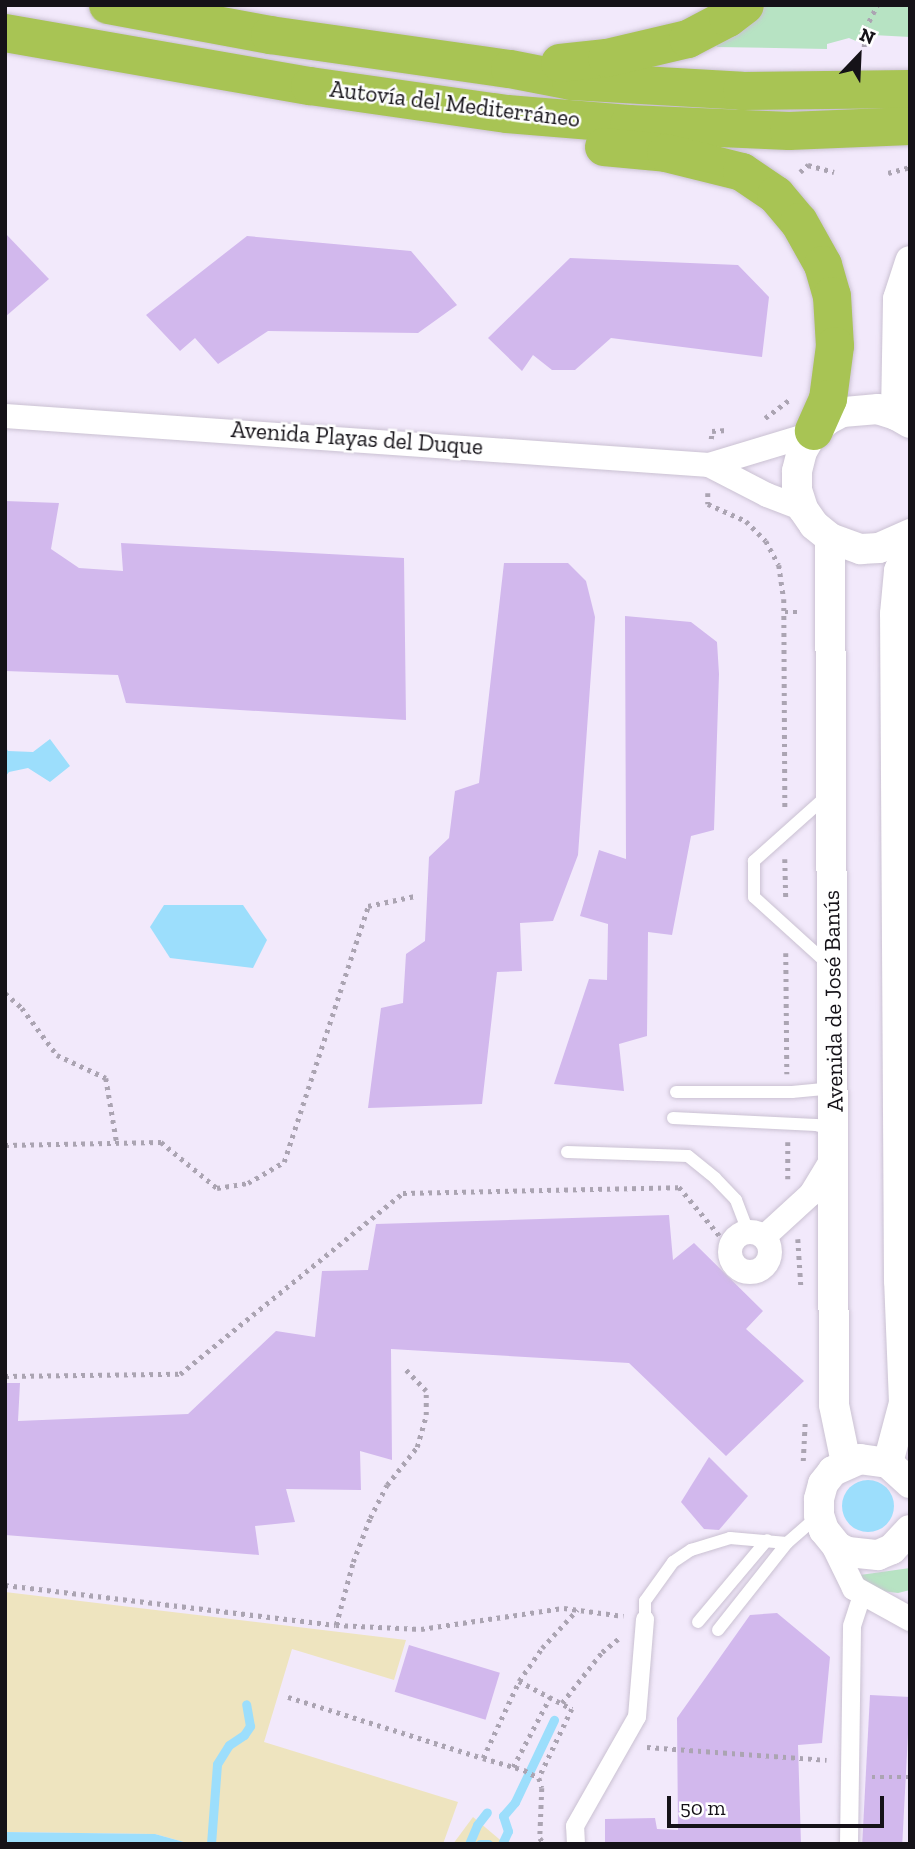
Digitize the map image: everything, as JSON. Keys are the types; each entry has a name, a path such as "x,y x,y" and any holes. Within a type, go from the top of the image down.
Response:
{"highway":[{"name":"Autovía del Mediterráneo","path":"108,5 270,35 510,69 571,81 742,91 910,89"},
{"path":"510,69 607,58 688,39 745,5"},
{"name":"Autovía del Mediterráneo","path":"5,33 310,86 507,114 629,124 789,131 910,126"},
{"path":"507,114 582,146 666,153 712,162 742,172 776,195 799,222 823,265 832,296 835,346 828,399 813,433"}],"street":[{"path":"910,261 904,311 903,419 878,409 842,412 813,433 802,451 797,471 797,490 803,509 814,525 830,538 861,549 880,548 910,534"},
{"name":"Avenida Playas del Duque","path":"5,416 709,465 813,433"},
{"name":"Avenida Playas del Duque","path":"709,465 732,479 803,509"},
{"name":"Avenida de José Banús","path":"830,538 834,1405 846,1463"},
{"path":"888,1463 907,1405 899,1268 895,614 899,571 910,542"},
{"path":"747,1239 793,1210 811,1194 834,1143"},
{"path":"910,1483 888,1463 874,1458 846,1463 833,1471 823,1484 825,1527 854,1588 862,1595 910,1619"},
{"path":"825,1527 848,1552 863,1556 878,1555 908,1536"},
{"path":"849,1844 852,1626 862,1595"},
{"path":"576,1844 575,1826 637,1717 645,1619"}],"lane":[{"path":"832,792 754,861 754,897 834,969"},
{"path":"676,1091 788,1092 834,1088"},
{"path":"673,1118 816,1125 834,1143"},
{"path":"567,1152 688,1156 736,1200 747,1239"},
{"path":"718,1630 787,1543 825,1527"},
{"path":"645,1619 645,1601 673,1562 691,1550 730,1538 787,1543"},
{"path":"698,1622 767,1540"}],"path":[{"path":"864,47 865,29 877,5"},
{"path":"776,195 808,165 834,172"},
{"path":"888,173 910,167"},
{"path":"759,421 779,411 797,392"},
{"path":"739,428 712,431 708,504 746,521 766,541 779,565 784,599 788,1092"},
{"path":"5,1145 161,1142 216,1188 248,1183 284,1162 368,906 415,896"},
{"path":"5,993 22,1008 57,1055 106,1078 117,1144"},
{"path":"788,1123 788,1179 799,1245 802,1299"},
{"path":"5,1376 180,1374 403,1193 679,1187 747,1239"},
{"path":"336,1625 353,1562 370,1518 387,1485 417,1447 426,1415 426,1391 403,1367"},
{"path":"803,1467 806,1418"},
{"path":"5,1586 336,1625 421,1629 564,1608 645,1619"},
{"path":"483,1758 519,1681 542,1648 578,1610"},
{"path":"562,1703 602,1652 645,1619"},
{"path":"519,1681 572,1709 539,1778 542,1788 540,1838 544,1844"},
{"path":"288,1697 524,1770 539,1778"},
{"path":"513,1767 550,1698"},
{"path":"621,1745 910,1777"}],"green space":[{"path":"765,5 910,5 910,37 873,35 873,40 856,41 849,38 827,44 827,49 717,47 716,44"},
{"path":"910,1568 910,1590 898,1593 881,1591 861,1580 860,1575"}],"sand":[{"path":"5,1592 406,1640 394,1680 292,1649 264,1742 458,1802 443,1844 191,1844 155,1834 5,1832"},
{"path":"473,1817 505,1844 453,1844"}],"water":[{"path":"50,739 70,766 50,782 28,768 9,772 5,777 5,746 8,751 33,752"},
{"path":"164,905 243,905 267,940 253,968 170,958 150,927"},
{"path":"868,1480 878,1482 886,1488 892,1496 892,1516 886,1524 878,1530 868,1532 858,1530 850,1524 844,1516 842,1506 844,1496 850,1488 858,1482"},
{"path":"5,1832 155,1834 191,1844 5,1844"}],"building":[{"path":"5,233 49,279 5,317"},
{"path":"247,236 411,251 457,305 418,333 268,331 218,364 195,338 180,351 146,315"},
{"path":"570,258 738,265 769,297 762,357 611,338 575,370 552,370 533,355 522,371 488,338"},
{"path":"5,501 59,503 51,549 79,568 123,571 121,543 404,558 406,720 126,703 118,675 5,671"},
{"path":"504,563 568,563 586,581 595,617 578,855 553,921 520,923 522,971 497,972 482,1104 368,1108 381,1008 403,1003 406,954 425,941 429,857 449,838 455,791 479,783"},
{"path":"625,616 691,622 717,642 719,674 714,830 691,836 672,935 648,932 647,1036 619,1044 624,1091 554,1084 589,979 607,980 608,924 580,916 599,850 626,859"},
{"path":"669,1215 673,1260 694,1243 763,1311 746,1329 804,1381 726,1456 629,1363 391,1349 392,1460 360,1451 361,1490 286,1489 295,1522 255,1526 259,1555 5,1535 5,1383 20,1383 18,1421 188,1414 276,1331 315,1337 322,1271 368,1270 376,1224"},
{"path":"709,1457 748,1496 719,1530 704,1529 681,1502"},
{"path":"777,1613 830,1657 822,1743 798,1745 801,1844 605,1844 605,1819 655,1818 657,1829 678,1830 677,1718 750,1615"},
{"path":"409,1645 500,1673 486,1720 395,1692"},
{"path":"870,1695 910,1697 902,1844 862,1844"}],"waterway":[{"path":"211,1844 217,1764 229,1745 244,1735 250,1726 246,1704"},
{"path":"502,1844 508,1831 503,1816 515,1802 554,1720"},
{"path":"469,1844 477,1825 487,1812"},
{"path":"480,1844 488,1844"}]}
